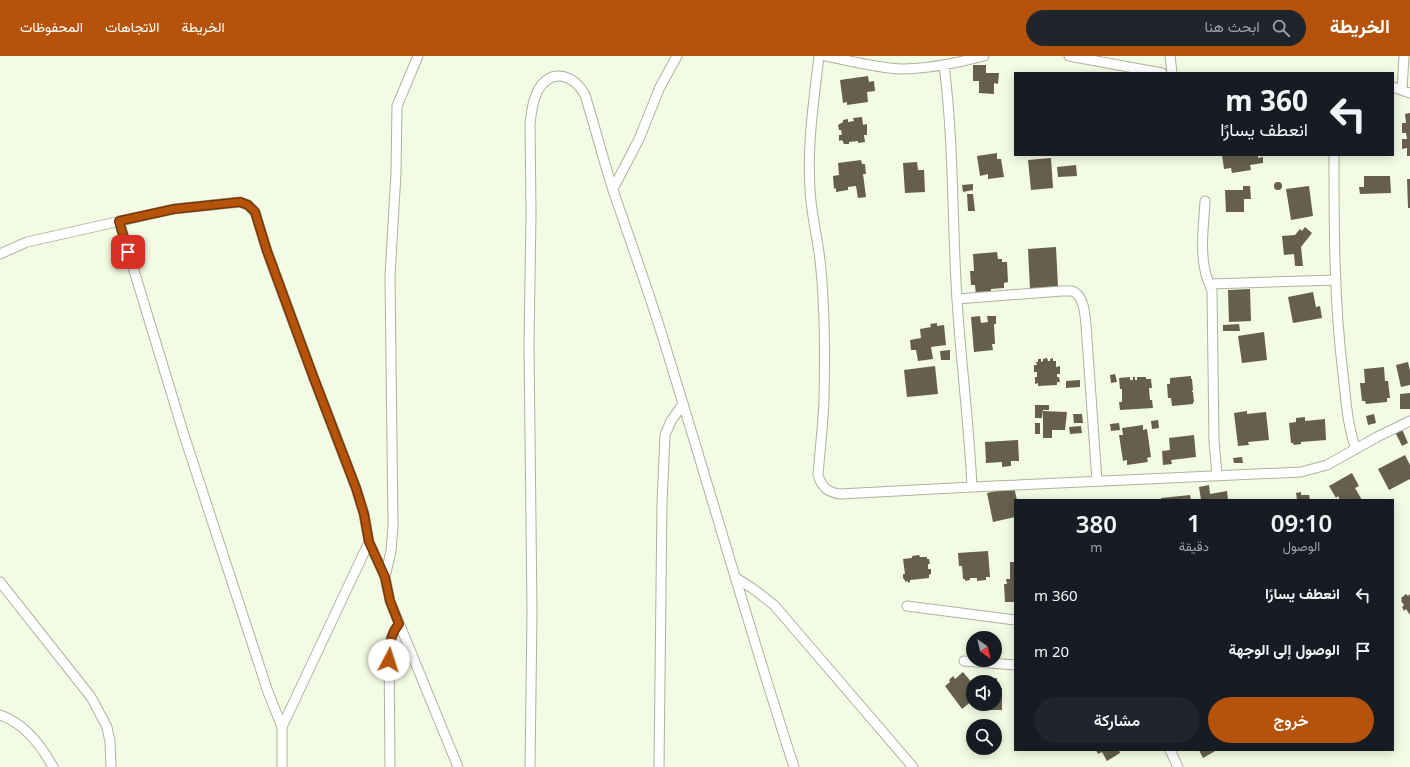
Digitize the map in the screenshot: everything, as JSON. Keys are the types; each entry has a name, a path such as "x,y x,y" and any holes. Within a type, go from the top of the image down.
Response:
{"street":[{"path":"385,577 391,551 393,525 390,276 396,173 397,106 418,56"},
{"path":"613,189 639,139 660,87 677,56"},
{"path":"819,56 809,160 811,205 822,277 824,332 824,400 818,475 821,484 830,493 840,494 1306,471 1327,465 1356,448 1410,421"},
{"path":"826,56 889,68 944,65 984,56"},
{"path":"1069,56 1157,72"},
{"path":"1170,56 1172,72"},
{"path":"1394,87 1406,91 1404,56"},
{"path":"944,65 950,126 957,299 970,436 972,487"},
{"path":"530,767 532,620 529,353 531,213 530,124 531,114 538,91 551,78 560,76 568,78 581,87 585,95 613,189 644,279 683,404 736,578 761,667 794,767"},
{"path":"1334,156 1336,280 1340,351 1350,431 1356,448"},
{"path":"1205,201 1203,237 1204,264 1206,277 1212,291 1214,441 1217,475"},
{"path":"0,254 26,242 174,209 236,202 245,203 253,209 313,376 356,488 364,514 369,542 385,577 390,601 458,767"},
{"path":"119,221 184,435 268,692 282,727 282,767"},
{"path":"1210,284 1336,280"},
{"path":"957,299 1062,291 1072,291 1078,295 1084,311 1087,338 1097,481"},
{"path":"659,767 662,503 665,435 671,421 683,404"},
{"path":"282,727 369,542"},
{"path":"736,578 774,605 913,767"},
{"path":"0,582 91,697 107,727 110,742 110,767"},
{"path":"907,606 1014,620"},
{"path":"390,767 389,645 394,630 399,624"},
{"path":"964,662 1014,665"},
{"path":"0,715 15,721 23,727 40,747 53,767"},
{"path":"1170,751 1178,767"}],"building":[{"path":"973,65 986,65 986,73 999,73 998,84 994,83 994,94 979,93 979,81 973,81"},
{"path":"868,76 869,82 874,81 875,91 867,92 868,102 847,105 847,102 843,103 840,80"},
{"path":"1410,113 1410,156 1407,156 1407,148 1402,149 1402,139 1407,139 1406,133 1402,133 1402,123 1406,123 1405,114"},
{"path":"862,117 863,125 867,124 867,135 864,135 865,142 858,143 858,141 844,144 842,140 839,141 839,135 842,135 838,125 843,122 843,120 848,119 848,122 854,121 853,118"},
{"path":"997,153 997,159 1001,159 1004,177 988,179 988,174 980,176 977,156"},
{"path":"1222,156 1263,157 1263,163 1250,165 1251,170 1232,173 1231,168 1224,169"},
{"path":"1051,158 1053,188 1031,190 1028,160"},
{"path":"861,160 862,164 865,164 866,174 863,174 866,197 858,198 856,186 848,187 848,190 836,192 836,188 834,189 833,176 839,175 838,163"},
{"path":"917,162 918,170 924,170 925,192 905,193 903,163"},
{"path":"1076,165 1077,176 1058,177 1057,167"},
{"path":"1364,176 1390,176 1391,193 1360,194 1359,187 1364,187"},
{"path":"1407,179 1410,179 1410,208 1408,208"},
{"path":"1276,182 1280,182 1282,186 1280,190 1276,190 1274,188 1274,184"},
{"path":"973,184 973,190 963,192 962,185"},
{"path":"1243,186 1250,186 1251,199 1244,199 1244,212 1226,212 1225,190 1243,190"},
{"path":"1309,186 1313,216 1291,220 1286,189"},
{"path":"967,194 973,194 975,211 968,211"},
{"path":"1305,227 1312,233 1301,247 1303,266 1295,266 1294,254 1284,255 1282,236 1295,235 1300,229 1302,231"},
{"path":"1056,247 1058,287 1030,289 1028,249"},
{"path":"997,252 998,259 1002,259 1002,262 1007,262 1008,282 1004,283 1004,288 991,289 991,295 976,296 975,285 971,285 970,271 974,271 973,254"},
{"path":"1250,289 1251,321 1229,322 1228,290"},
{"path":"1313,292 1316,307 1320,306 1322,318 1293,323 1288,297"},
{"path":"980,316 981,323 988,322 987,316 996,316 996,324 994,324 995,344 992,344 993,350 974,352 971,317"},
{"path":"937,323 937,326 944,325 946,345 931,347 933,359 918,361 916,350 911,350 910,340 921,338 920,329 931,327 930,324"},
{"path":"1239,324 1240,331 1223,331 1223,325"},
{"path":"1264,332 1267,360 1242,363 1238,336"},
{"path":"950,350 950,360 941,360 940,351"},
{"path":"1047,358 1048,361 1050,361 1050,359 1053,358 1053,361 1056,361 1056,367 1060,366 1060,374 1057,374 1057,377 1059,377 1060,382 1057,382 1057,385 1038,386 1038,383 1035,384 1037,372 1034,372 1034,365 1037,365 1036,362 1038,362 1038,359 1041,359 1041,362 1043,359"},
{"path":"1408,362 1410,371 1410,385 1401,387 1396,365"},
{"path":"935,366 938,394 907,397 904,370"},
{"path":"1384,367 1385,381 1388,381 1390,398 1387,398 1387,402 1366,404 1365,401 1362,401 1360,383 1365,383 1364,369"},
{"path":"1115,374 1117,382 1111,383 1110,375"},
{"path":"1191,376 1193,404 1172,406 1171,398 1168,398 1167,384 1170,384 1170,378"},
{"path":"1130,377 1130,380 1133,380 1133,377 1135,377 1135,380 1137,380 1137,377 1146,377 1146,379 1151,379 1152,388 1149,388 1150,400 1152,400 1153,408 1120,410 1119,402 1122,402 1122,389 1120,389 1119,378"},
{"path":"1080,380 1080,387 1066,388 1066,381"},
{"path":"1410,393 1410,409 1400,409 1400,394"},
{"path":"1035,405 1049,405 1049,410 1043,410 1042,418 1035,418"},
{"path":"1043,411 1067,412 1065,430 1052,430 1052,438 1043,438"},
{"path":"1247,411 1247,414 1266,412 1269,440 1248,442 1249,445 1238,446 1234,413"},
{"path":"1073,414 1082,414 1083,423 1074,423"},
{"path":"1374,414 1376,423 1368,425 1366,416"},
{"path":"1305,417 1305,421 1325,419 1326,440 1301,442 1301,444 1294,445 1291,443 1289,423 1296,422 1296,418"},
{"path":"1158,420 1159,428 1152,429 1151,421"},
{"path":"1035,423 1040,423 1040,434 1035,434"},
{"path":"1119,423 1120,430 1111,431 1110,424"},
{"path":"1143,425 1143,430 1147,429 1151,457 1147,458 1148,462 1127,465 1127,460 1123,461 1119,435 1123,435 1122,428"},
{"path":"1081,426 1082,433 1070,434 1069,427"},
{"path":"1401,427 1408,443 1402,446 1394,430"},
{"path":"1194,435 1196,457 1171,460 1172,464 1163,465 1162,451 1170,450 1169,438"},
{"path":"1018,440 1019,461 1011,461 1011,466 1002,467 1002,462 986,463 985,442"},
{"path":"1405,455 1410,465 1410,479 1389,490 1378,469"},
{"path":"1242,457 1243,463 1234,463 1233,458"},
{"path":"1352,473 1359,486 1355,488 1361,499 1340,499 1338,496 1336,498 1329,486"},
{"path":"1209,485 1210,494 1227,491 1228,499 1201,499 1199,487"},
{"path":"1014,487 1017,499 1014,499 1014,517 993,522 987,493"},
{"path":"1301,492 1301,495 1309,495 1310,499 1297,499 1296,493"},
{"path":"1190,495 1191,499 1161,499"},
{"path":"988,551 990,577 986,577 986,580 977,581 977,578 970,578 970,580 965,581 965,579 963,579 962,566 959,566 958,553"},
{"path":"919,555 920,557 927,557 927,559 929,559 930,564 928,564 928,569 931,569 931,574 929,575 929,578 910,580 908,583 908,581 906,582 903,578 903,574 905,574 903,559 912,558 912,556"},
{"path":"1010,562 1014,562 1014,602 1005,602 1004,584 1007,584 1006,579 1010,579"},
{"path":"1406,594 1408,596 1410,594 1410,615 1406,609 1404,611 1402,607 1404,605 1401,598"},
{"path":"963,672 966,676 966,706 962,709 945,686 950,682 949,680 953,676 955,679"},
{"path":"1096,751 1119,751 1120,753 1107,761 1102,752 1098,754"},
{"path":"1200,751 1215,751 1203,758"}],"route":[{"path":"128,252 119,221 174,209 240,202 251,207 255,212 267,251 356,488 364,514 369,542 385,577 390,601 399,624 391,637 389,645 389,660"}]}
